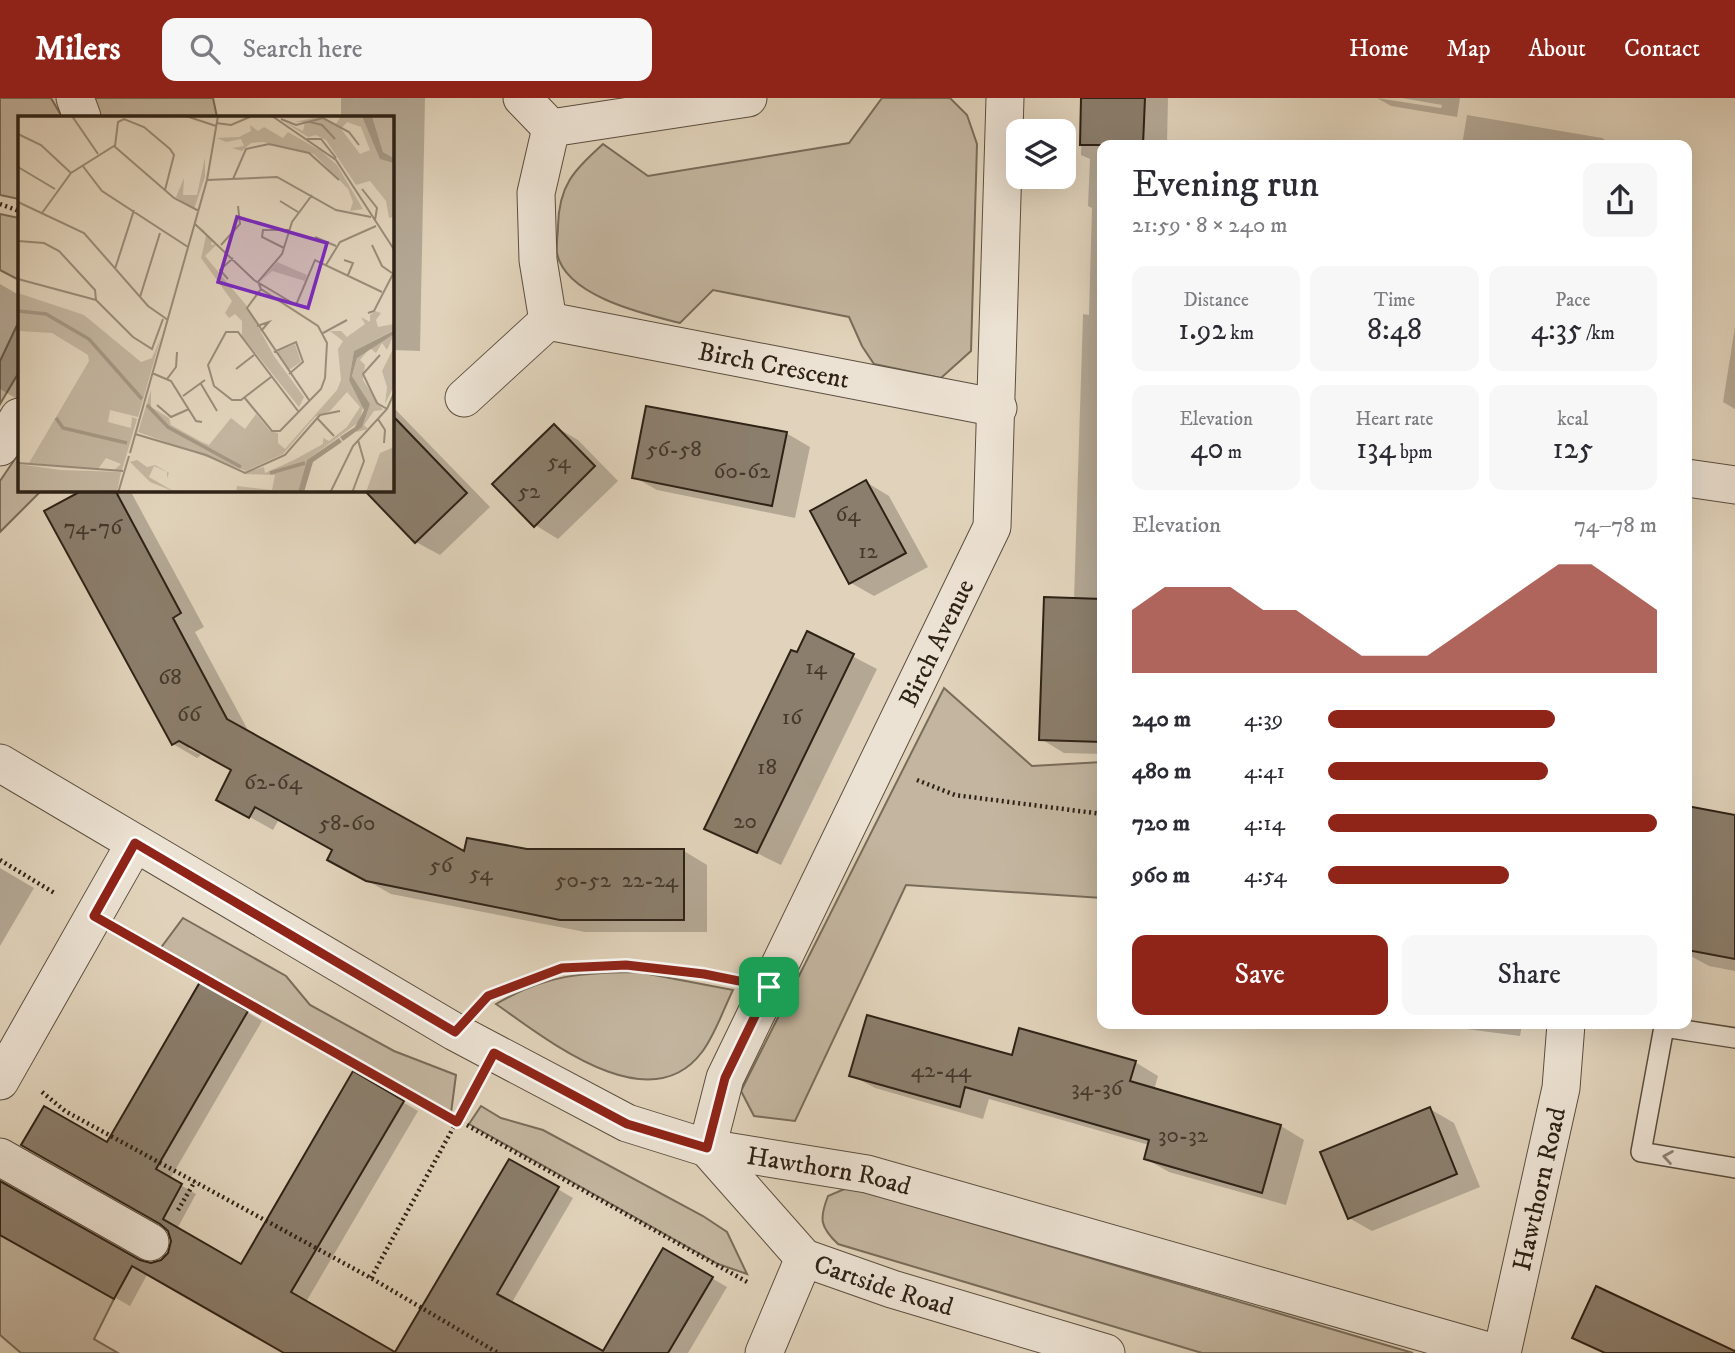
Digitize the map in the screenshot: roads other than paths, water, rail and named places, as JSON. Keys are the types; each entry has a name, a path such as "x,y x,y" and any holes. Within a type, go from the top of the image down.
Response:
{"street":[{"path":"75,98 82,116"},
{"path":"522,98 551,128"},
{"path":"551,128 748,98"},
{"name":"Birch Avenue","path":"707,1148 725,1078 992,527 998,408 1005,98"},
{"path":"464,398 548,321 538,260 536,193 551,128"},
{"name":"Birch Crescent","path":"548,321 998,408"},
{"path":"0,447 18,419"},
{"path":"1692,479 1735,485"},
{"name":"Hawthorn Road","path":"0,763 455,1032 627,1124 707,1148 867,1174 1495,1353"},
{"path":"4,1073 135,843"},
{"name":"Hawthorn Road","path":"1502,1353 1561,1088 1566,1029"},
{"name":"Cartside Road","path":"707,1148 804,1258 892,1289 1105,1353"},
{"path":"0,1157 150,1242"},
{"path":"764,1353 804,1258"}],"lane":[{"path":"1664,1029 1641,1152 1735,1168"},
{"path":"1677,1029 1735,1038"}]}
